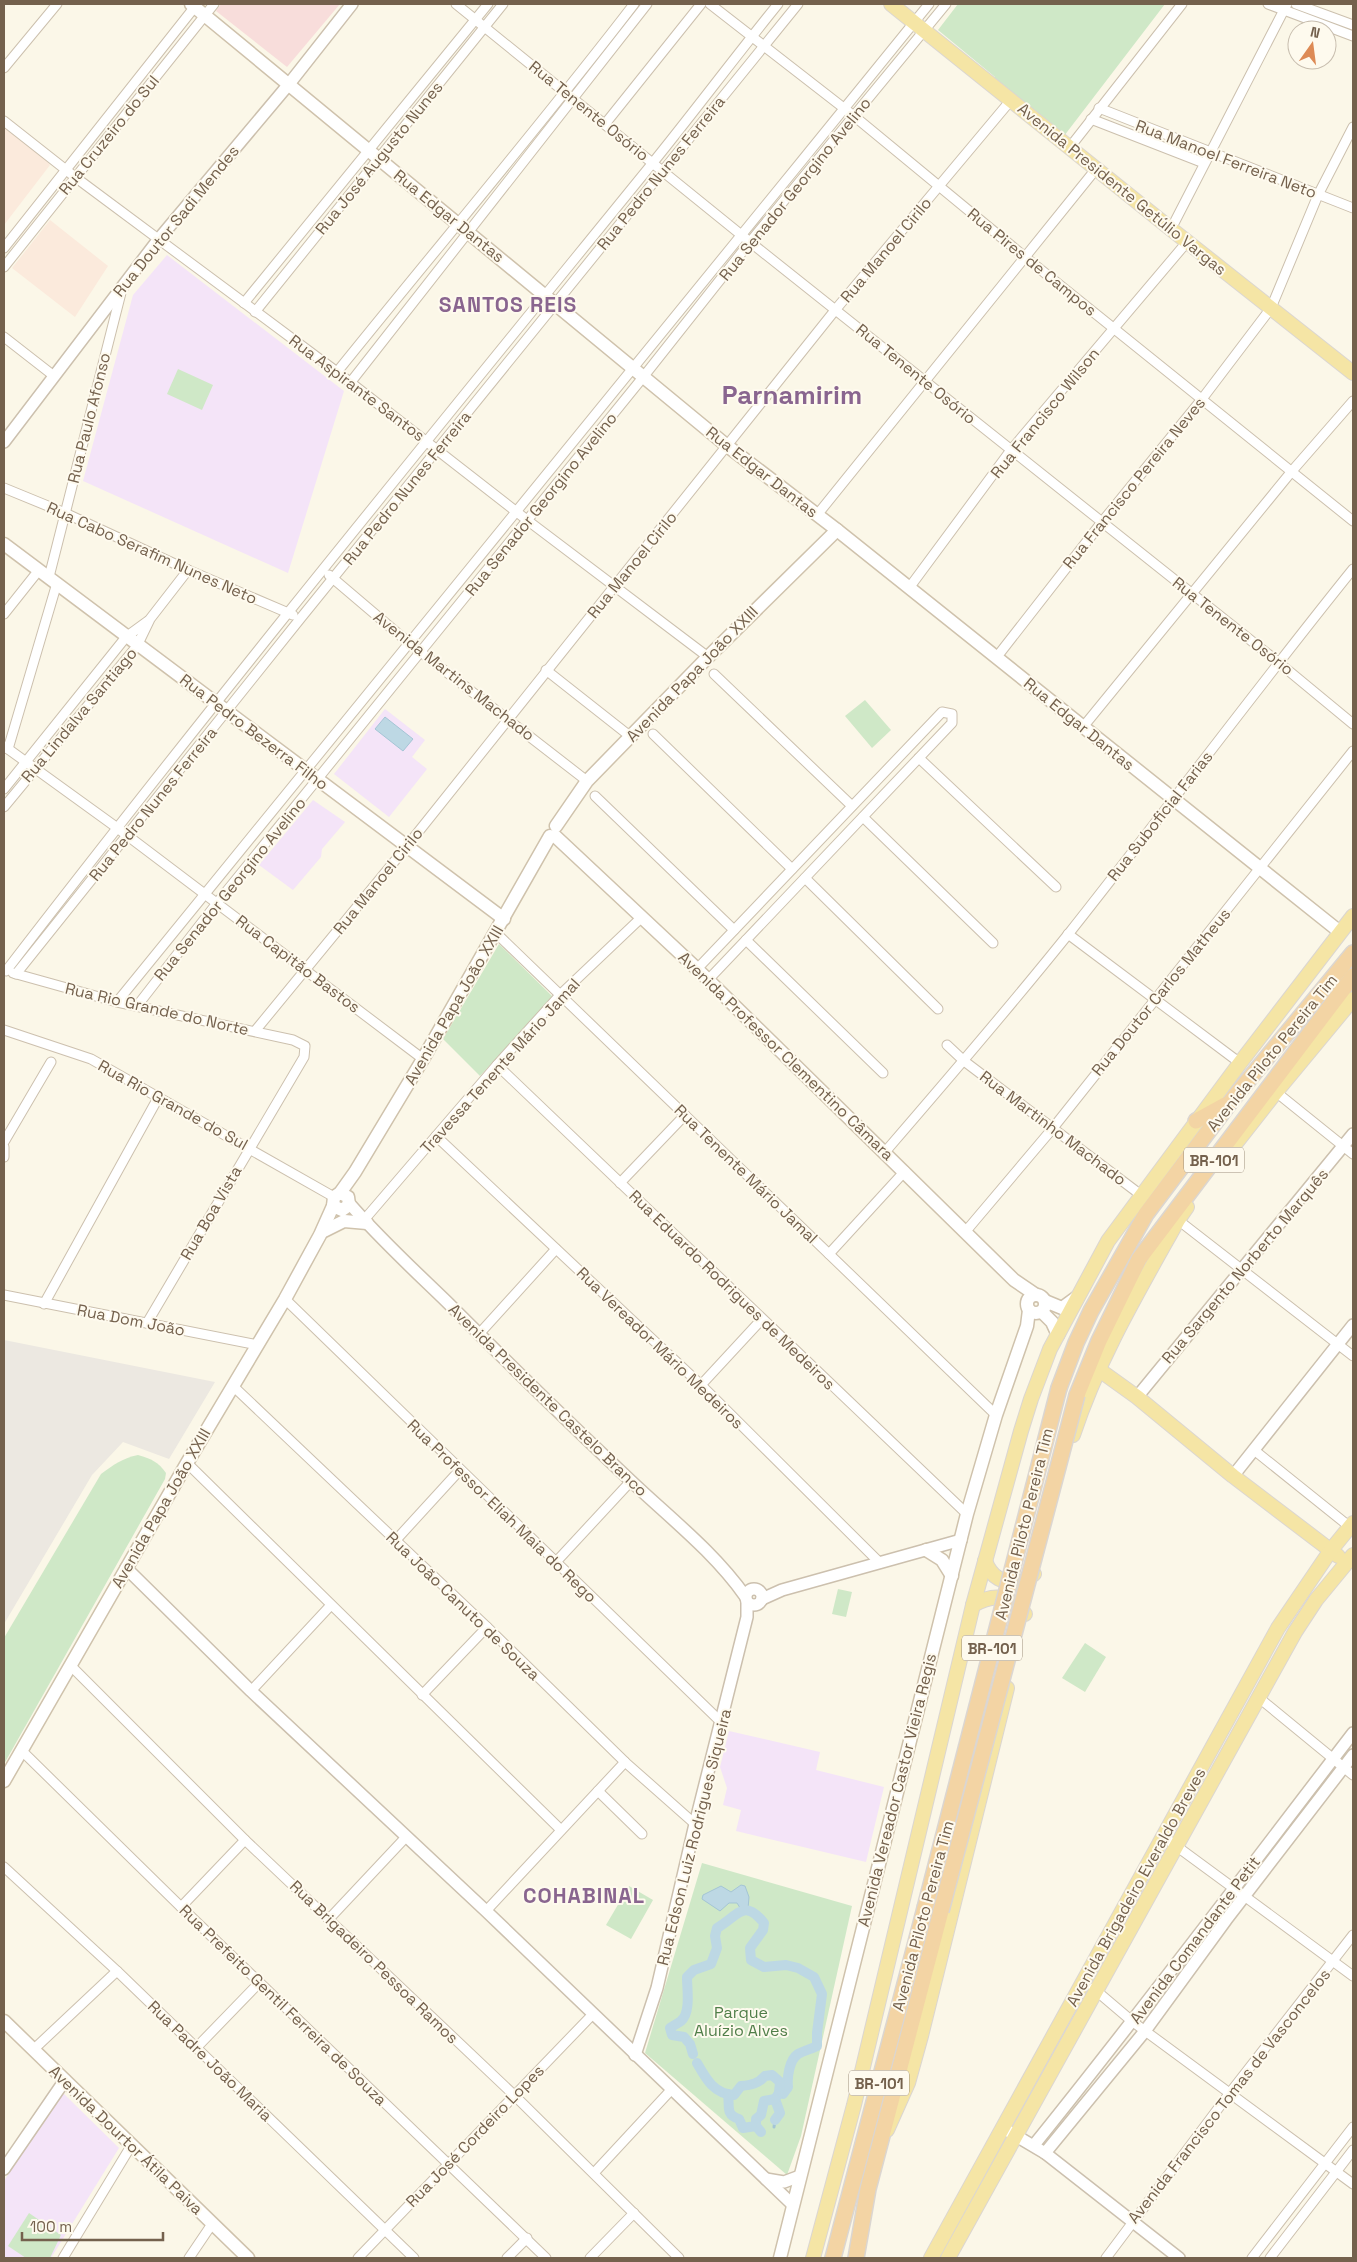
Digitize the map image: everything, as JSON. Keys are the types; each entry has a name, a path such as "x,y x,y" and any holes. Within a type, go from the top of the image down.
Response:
{"highway":[{"name":"Avenida Piloto Pereira Tim","path":"833,2258 1059,1388 1076,1343 1146,1214 1230,1101 1353,953"},
{"name":"Avenida Piloto Pereira Tim","path":"856,2258 868,2189 880,2141 1078,1395 1098,1341 1139,1259 1353,976"},
{"path":"1196,1121 1230,1101"}],"main road":[{"name":"Avenida Presidente Getúlio Vargas","path":"891,4 1187,242 1353,372"},
{"name":"Rua Edgar Dantas","path":"194,5 726,445 837,530 1260,870 1340,932"},
{"name":"Avenida Papa João XXIII","path":"4,1781 126,1568 342,1202 355,1172 424,1059 554,832 587,781 708,656 837,530"},
{"name":"Rua Pedro Bezerra Filho","path":"4,544 137,646 504,919"},
{"name":"Avenida Professor Clementino Câmara","path":"554,832 966,1231 1052,1322 1058,1335"},
{"path":"813,2258 854,2105 985,1561 1031,1399 1058,1335 1108,1241 1196,1121 1353,916"},
{"path":"880,2141 898,2108 908,2083 1064,1461 1098,1369 1178,1220 1276,1092 1353,999"},
{"path":"322,1233 344,1221 365,1222"},
{"name":"Avenida Professor Clementino Câmara","path":"1036,1306 1062,1308 1077,1297"},
{"name":"Avenida Vereador Castor Vieira Regis","path":"780,2258 967,1514 996,1415 1027,1326 1036,1306"},
{"path":"1098,1369 1137,1397 1233,1476 1331,1550 1351,1562"},
{"name":"Avenida Brigadeiro Everaldo Breves","path":"931,2258 1278,1628 1331,1550 1352,1525"},
{"path":"926,1550 942,1560 952,1576"},
{"path":"985,1561 990,1573 1006,1581 1021,1582 1035,1573"},
{"name":"Avenida Brigadeiro Everaldo Breves","path":"948,2258 1015,2135 1059,2061 1096,1990 1295,1632 1316,1600 1351,1562"},
{"path":"974,1605 983,1599 994,1597 1012,1600 1025,1614"},
{"name":"Avenida Dourtor Átila Paiva","path":"4,2021 248,2258"},
{"path":"861,2234 863,2258"}],"street":[{"path":"4,68 57,4"},
{"name":"Rua Cruzeiro do Sul","path":"4,267 214,4"},
{"name":"Rua Doutor Sadi Mendes","path":"4,442 158,240 352,4"},
{"name":"Rua Tenente Osório","path":"456,4 740,234 1278,662 1353,724"},
{"name":"Rua José Augusto Nunes","path":"255,312 488,4"},
{"name":"Rua José Augusto Nunes","path":"244,303 504,4"},
{"path":"337,372 566,92 634,4"},
{"path":"350,383 647,4"},
{"path":"605,124 701,4"},
{"name":"Rua Pires de Campos","path":"710,4 854,116 938,187 1353,521"},
{"name":"Rua Pedro Nunes Ferreira","path":"5,970 116,827 426,440 653,163 778,4"},
{"name":"Rua Pedro Nunes Ferreira","path":"16,974 228,712 333,578 439,450 555,303 798,4"},
{"name":"Rua Senador Georgino Avelino","path":"117,1002 517,512 640,372 854,116 919,26 929,4"},
{"name":"Rua Senador Georgino Avelino","path":"137,1006 217,903 527,520 640,372 740,234 844,108 919,26 946,4"},
{"path":"1070,147 1182,4"},
{"path":"1268,4 1286,7 1353,36"},
{"path":"1296,4 1353,25"},
{"name":"Rua Cruzeiro do Sul","path":"4,248 146,69 194,5"},
{"path":"1171,229 1286,7"},
{"path":"146,69 156,77"},
{"name":"Rua Manoel Cirilo","path":"255,1032 407,846 836,309 1011,100"},
{"name":"Rua Manoel Ferreira Neto","path":"1099,108 1209,153 1353,208"},
{"name":"Rua Manoel Ferreira Neto","path":"1091,119 1204,163"},
{"name":"Rua Aspirante Santos","path":"4,121 158,240 337,372 527,520 708,656"},
{"name":"Rua Francisco Pereira Neves","path":"996,658 1271,308 1318,195 1353,127"},
{"path":"91,138 101,145"},
{"path":"817,515 1096,169"},
{"name":"Rua Francisco Wilson","path":"909,588 1011,450 1187,242"},
{"name":"Rua Paulo Afonso","path":"4,614 48,577 122,287"},
{"path":"4,337 54,376"},
{"path":"1083,727 1292,471 1353,401"},
{"name":"Rua Cabo Serafim Nunes Neto","path":"4,488 65,513 300,619"},
{"name":"Rua Suboficial Farias","path":"885,1152 964,1061 1068,934 1174,800 1278,662 1353,569"},
{"name":"Rua Lindalva Santiago","path":"5,805 137,646 150,619 188,570"},
{"name":"Avenida Martins Machado","path":"322,570 409,643 587,781"},
{"path":"6,748 48,577"},
{"name":"Rua Lindalva Santiago","path":"4,789 126,637 150,619"},
{"path":"546,670 631,737"},
{"path":"714,674 852,806"},
{"path":"697,969 931,723 942,712 952,714 952,723 708,980"},
{"path":"931,723 942,733"},
{"path":"653,734 792,869"},
{"name":"Rua Capitão Bastos","path":"6,748 116,827 424,1059"},
{"path":"179,749 190,758"},
{"name":"Rua Doutor Carlos Matheus","path":"966,1231 1053,1128 1353,751"},
{"path":"919,758 1056,887"},
{"path":"875,782 886,793"},
{"path":"595,796 734,930"},
{"path":"4,815 5,805"},
{"path":"863,817 993,943"},
{"path":"817,843 828,854"},
{"path":"805,878 938,1009"},
{"path":"758,905 769,916"},
{"path":"54,908 64,915"},
{"name":"Travessa Tenente Mário Jamal","path":"365,1222 497,1065 561,994 642,917"},
{"name":"Rua Tenente Mário Jamal","path":"496,933 996,1415"},
{"path":"1068,934 1153,1000 1240,1063"},
{"path":"746,940 883,1073"},
{"name":"Rua Rio Grande do Norte","path":"5,970 117,1002 300,1042 305,1046 306,1051"},
{"name":"Rua Rio Grande do Sul","path":"4,1030 91,1059 342,1202"},
{"path":"947,1044 964,1061"},
{"name":"Rua Boa Vista","path":"147,1323 306,1051"},
{"name":"Rua Martinho Machado","path":"964,1061 1141,1194"},
{"path":"4,1142 50,1062"},
{"name":"Rua Eduardo Rodrigues de Medeiros","path":"497,1065 967,1514"},
{"path":"1276,1092 1353,1154"},
{"path":"44,1304 158,1098"},
{"path":"620,1183 685,1115"},
{"name":"Rua Sargento Norberto Marquês","path":"1137,1397 1353,1134"},
{"name":"Rua Vereador Mário Medeiros","path":"436,1136 701,1385 880,1563"},
{"path":"4,1147 4,1157"},
{"path":"829,1254 905,1171"},
{"name":"Avenida Presidente Castelo Branco","path":"342,1202 365,1222 631,1481 676,1521 733,1579 754,1597"},
{"path":"1178,1220 1353,1356"},
{"path":"479,1334 556,1249"},
{"name":"Rua Dom João","path":"4,1296 258,1345"},
{"name":"Rua Professor Eliah Maia do Rego","path":"285,1299 459,1471 721,1722"},
{"path":"701,1385 762,1318"},
{"path":"1233,1476 1353,1325"},
{"name":"Rua João Canuto de Souza","path":"233,1386 487,1627 625,1762 695,1824"},
{"path":"1254,1450 1352,1525"},
{"path":"188,1463 561,1830"},
{"path":"396,1541 459,1471"},
{"path":"555,1563 631,1481"},
{"path":"754,1597 961,1540"},
{"path":"126,1568 251,1691 486,1911 793,2205"},
{"name":"Rua Edson Luiz Rodrigues Siqueira","path":"635,2055 657,1988 695,1824 747,1617 754,1597"},
{"path":"251,1691 331,1605"},
{"path":"422,1695 487,1627"},
{"name":"Rua Brigadeiro Pessoa Ramos","path":"70,1665 245,1840 515,2096 679,2258"},
{"path":"1258,1697 1353,1775"},
{"name":"Avenida Comandante Petit","path":"1034,2145 1133,2022 1233,1888 1353,1733"},
{"name":"Rua Prefeito Gentil Ferreira de Souza","path":"21,1750 259,1983 546,2258"},
{"name":"Avenida Comandante Petit","path":"1045,2153 1145,2031 1353,1755"},
{"path":"486,1911 625,1762"},
{"path":"598,1791 642,1834"},
{"path":"1288,1817 1299,1826"},
{"path":"329,1919 406,1836"},
{"path":"1164,1837 1353,1976"},
{"path":"181,1907 245,1840"},
{"name":"Rua Padre João Maria","path":"4,1867 117,1971 414,2258"},
{"name":"Avenida Francisco Tomas de Vasconcelos","path":"1106,2258 1131,2222 1353,1935"},
{"path":"33,2050 117,1971"},
{"path":"1083,1980 1133,2022 1353,2184"},
{"path":"196,2048 259,1983"},
{"name":"Rua José Cordeiro Lopes","path":"358,2258 384,2229 450,2165 593,2014"},
{"path":"4,2169 65,2080"},
{"path":"594,2173 671,2090"},
{"path":"1252,2258 1353,2127"},
{"path":"1003,2128 1045,2153 1179,2258"},
{"path":"63,2258 131,2146"},
{"path":"1270,2258 1353,2150"},
{"path":"765,2178 784,2182 800,2176"},
{"path":"590,2258 634,2214"},
{"path":"189,2258 212,2224"},
{"path":"507,2258 527,2238"}],"shaded area":[{"path":"221,4 340,4 287,67 216,11"},
{"path":"4,125 32,145 50,165 4,225"},
{"path":"50,220 108,266 75,317 12,268"},
{"path":"167,255 344,391 288,573 83,481 133,295"},
{"path":"385,709 425,740 412,757 427,769 389,817 334,774"},
{"path":"313,800 345,822 322,849 321,857 293,890 259,865"},
{"path":"4,1340 215,1382 169,1459 123,1442 92,1475 4,1624"},
{"path":"729,1731 820,1752 816,1770 884,1787 866,1862 736,1831 741,1810 723,1805 727,1788 720,1767"},
{"path":"62,2092 119,2148 51,2258 4,2258 4,2181"}],"green space":[{"path":"958,4 1165,4 1064,136 993,80 995,77 938,30"},
{"path":"178,369 213,385 202,410 167,394"},
{"path":"865,700 891,730 872,748 845,716"},
{"path":"499,944 553,997 480,1076 443,1039"},
{"path":"138,1455 160,1466 166,1473 165,1479 4,1764 4,1638 101,1474 118,1462"},
{"path":"838,1589 852,1592 846,1617 832,1614"},
{"path":"1085,1643 1106,1657 1085,1692 1062,1678"},
{"name":"Parque Aluízio Alves","path":"702,1863 852,1906 801,2136 787,2175 645,2053"},
{"path":"629,1886 653,1900 631,1939 606,1925"},
{"path":"29,2213 61,2235 50,2258 26,2258 8,2246"}],"water":[{"path":"385,717 413,739 403,751 375,729"},
{"path":"741,1885 745,1886 749,1897 748,1909 742,1911 737,1903 729,1903 720,1911 702,1899 703,1895 721,1886 731,1892"}],"waterway":[{"path":"693,2054 690,2044 684,2037 672,2035 670,2028 681,2021 686,2012 688,2001 687,1977 694,1970 711,1964 717,1948 715,1936 717,1928 741,1911 751,1911 764,1923 763,1930 750,1948 751,1960 764,1967 786,1965 798,1968 814,1977 822,1994 817,2046 800,2053 792,2060 789,2069 788,2087 783,2094 779,2093"},
{"path":"697,2063 711,2085 727,2094 734,2095 741,2086 754,2084 765,2076 772,2075 780,2082 779,2093 775,2099 780,2113 775,2120"},
{"path":"728,2094 729,2110 732,2115 739,2119 743,2128 756,2126"},
{"path":"761,2132 756,2126 756,2119 761,2115 764,2101 775,2099"},
{"path":"774,2127 775,2120"}],"district":[{"name":"SANTOS REIS","path":"508,304"},
{"name":"Parnamirim","path":"792,395"},
{"name":"COHABINAL","path":"584,1895"}]}
